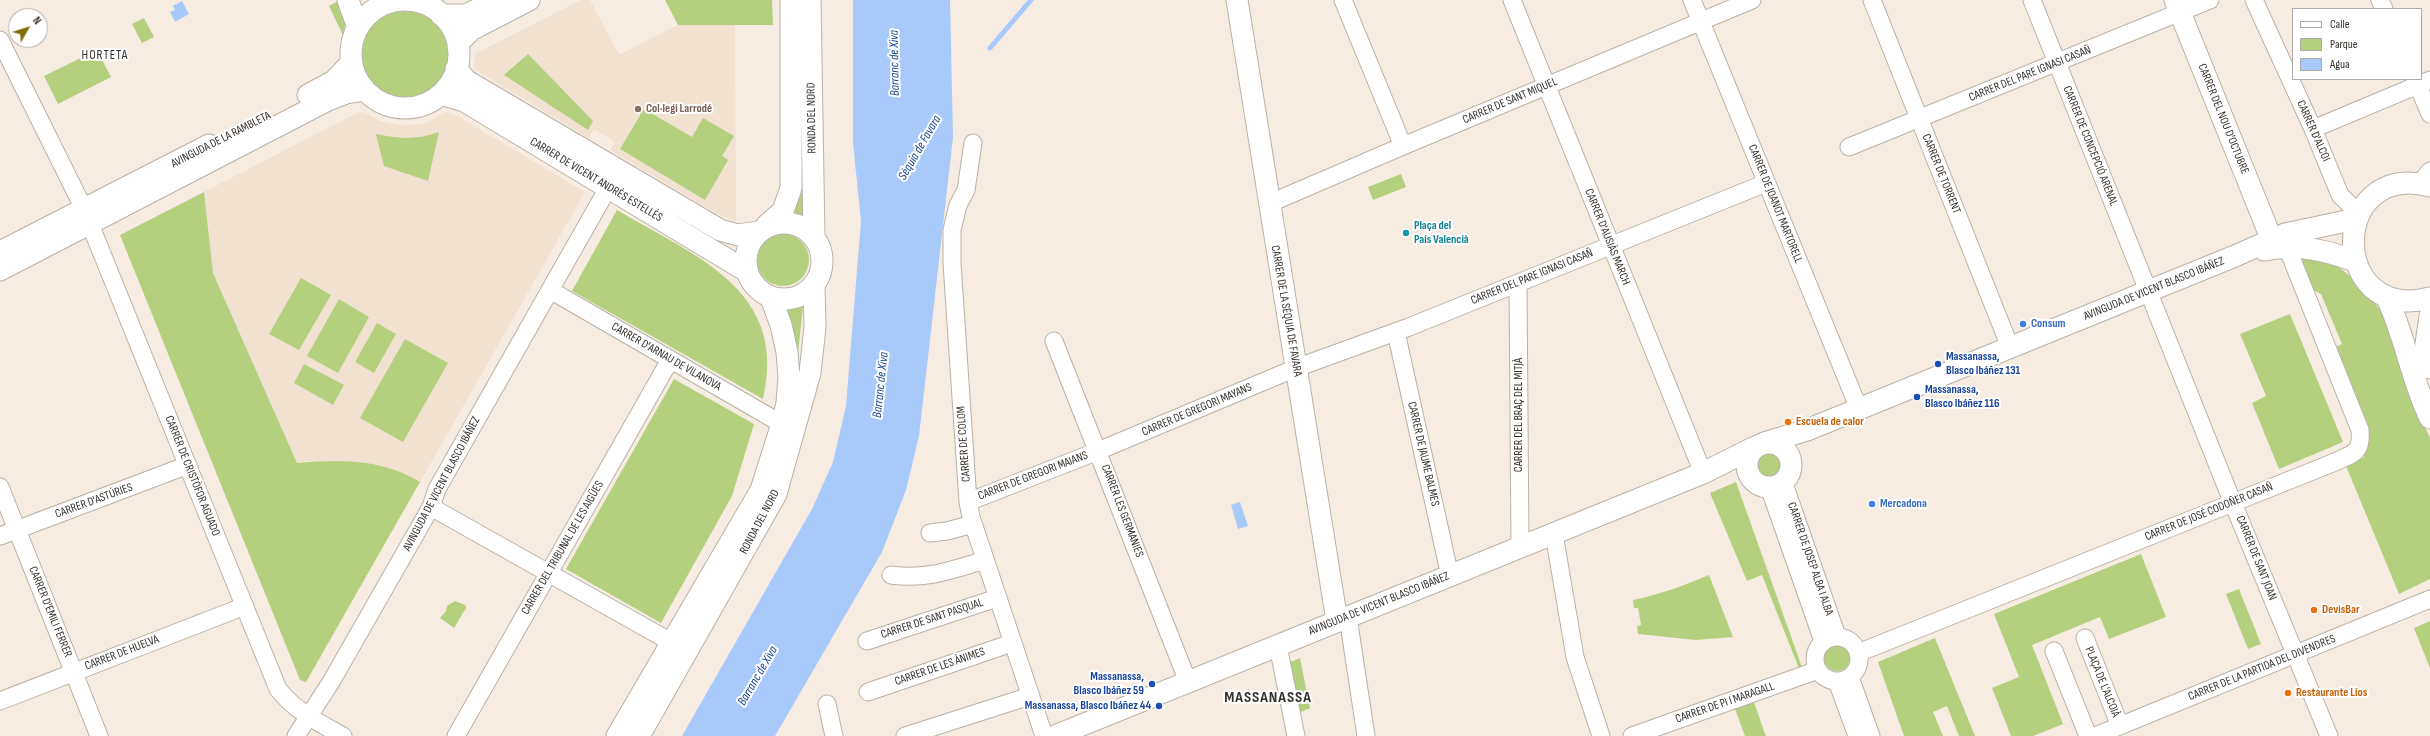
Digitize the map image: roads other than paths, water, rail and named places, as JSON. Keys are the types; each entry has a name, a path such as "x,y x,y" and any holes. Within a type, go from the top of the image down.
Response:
{"street":[{"path":"348,0 358,28"},
{"path":"402,0 413,1 428,6 441,15 452,28 458,43 459,59 456,69 445,90 441,94 426,104 401,108 378,101 365,90 356,78 352,62 351,47 358,28 369,13 382,5 402,0"},
{"path":"441,15 466,15 497,0"},
{"path":"458,43 471,30 529,0"},
{"name":"RONDA DEL NORD","path":"763,229 782,211 791,188 791,0"},
{"name":"RONDA DEL NORD","path":"810,0 814,237"},
{"name":"CARRER DE LA SÉQUIA DE FAVARA","path":"1237,0 1268,204 1296,368 1343,619"},
{"path":"1343,0 1403,146"},
{"name":"CARRER D'AUSIÀS MARCH","path":"1512,0 1545,86 1703,473"},
{"name":"CARRER DE JOANOT MARTORELL","path":"1692,0 1859,409"},
{"name":"CARRER DE SANT MIQUEL","path":"1268,204 1752,0"},
{"name":"CARRER DE TORRENT","path":"1872,0 2010,347"},
{"name":"CARRER DE CONCEPCIÓ ARENAL","path":"2032,0 2148,292"},
{"name":"CARRER DEL PARE IGNASI CASAÑ","path":"1849,147 1919,117 2058,63 2178,6 2210,0"},
{"name":"CARRER D'ALCOI","path":"2254,0 2287,55 2292,69"},
{"name":"CARRER DEL NOU D'OCTUBRE","path":"2178,6 2279,243"},
{"name":"CARRER DE CRISTÒFOR AGUADO","path":"0,40 87,216 278,689 286,699 309,717 343,736"},
{"name":"AVINGUDA DE LA RAMBLETA","path":"0,270 87,216 322,88 344,73 352,62"},
{"name":"CARRER DE VICENT ANDRÉS ESTELLÉS","path":"456,69 467,81 720,230 738,235 763,229"},
{"name":"CARRER D'ALCOI","path":"2296,80 2313,129 2340,194 2358,217"},
{"path":"2313,129 2421,81 2430,114"},
{"name":"AVINGUDA DE LA RAMBLETA","path":"0,252 87,216 328,100 346,93 365,90"},
{"name":"CARRER DE VICENT ANDRÉS ESTELLÉS","path":"441,94 464,102 748,272"},
{"name":"CARRER DE COLOM","path":"974,143 966,190 958,205 952,230 954,290 968,502 973,524 997,598 1044,736"},
{"path":"2428,182 2402,183 2384,189 2370,200 2358,217 2353,233 2355,261 2362,275 2373,287 2386,296 2402,301 2418,301 2430,298"},
{"name":"CARRER DEL PARE IGNASI CASAÑ","path":"1296,368 1396,332 1766,183"},
{"name":"AVINGUDA DE VICENT BLASCO IBÁÑEZ","path":"296,736 331,682 431,507 437,489 608,188"},
{"name":"AVINGUDA DE VICENT BLASCO IBÁÑEZ","path":"1055,736 1703,473 1759,446 1806,430 1859,409 2235,256 2358,217"},
{"path":"782,223 794,224 805,229 814,237 820,248 823,261 820,274 814,285 805,293 793,298 771,298 759,290 751,281 746,260 747,250 763,229 782,223"},
{"name":"AVINGUDA DE VICENT BLASCO IBÁÑEZ","path":"2279,243 2330,252 2355,261"},
{"name":"CARRER DE JOSÉ CODOÑER CASAÑ","path":"1858,653 2350,455 2361,443 2360,430 2354,411 2279,243"},
{"name":"CARRER DEL BRAÇ DEL MITJÀ","path":"1518,283 1520,547"},
{"name":"RONDA DEL NORD","path":"639,736 776,494 810,373 815,327 814,285"},
{"name":"CARRER D'ARNAU DE VILANOVA","path":"550,290 782,424"},
{"name":"CARRER DE SANT JOAN","path":"2148,292 2329,736"},
{"path":"2386,296 2400,327 2430,418"},
{"name":"RONDA DEL NORD","path":"617,736 761,490 782,424 787,403 787,352 781,325 771,298"},
{"path":"2430,316 2426,344 2430,368"},
{"name":"CARRER DE JAUME BALMES","path":"1396,332 1450,576"},
{"name":"CARRER LES GERMANIES","path":"1054,341 1188,682"},
{"name":"CARRER DEL TRIBUNAL DE LES AIGÜES","path":"456,736 670,360"},
{"name":"CARRER DE GREGORI MAYANS","path":"1098,451 1296,368"},
{"path":"1790,459 1783,448 1777,444 1759,446 1749,454 1747,467 1768,482 1790,471 1790,459 1806,430"},
{"name":"CARRER DE GREGORI MAIANS","path":"968,502 1098,451"},
{"name":"CARRER D'ASTÚRIES","path":"0,536 188,465"},
{"name":"AVINGUDA DE VICENT BLASCO IBÁÑEZ","path":"1703,473 1725,469 1768,482"},
{"name":"CARRER DE JOSEP ALBA I ALBA","path":"1768,482 1830,639"},
{"name":"CARRER D'EMILI FERRER","path":"0,487 99,736"},
{"path":"431,507 671,642"},
{"path":"930,533 947,531 973,524"},
{"path":"1554,534 1575,657 1601,736"},
{"path":"891,575 912,578 933,576 985,560"},
{"name":"CARRER DE SANT PASQUAL","path":"867,641 997,598"},
{"name":"CARRER DE LA PARTIDA DEL DIVENDRES","path":"2095,736 2430,600"},
{"name":"CARRER DE HUELVA","path":"0,701 245,606"},
{"path":"1343,619 1366,736"},
{"name":"PLAÇA DE L'ALCOIÀ","path":"2085,638 2120,726"},
{"path":"1830,639 1850,641 1858,653 1858,666 1844,679 1826,678 1818,670 1814,657 1818,645 1830,639"},
{"name":"CARRER DE LES ÀNIMES","path":"868,692 1012,643"},
{"path":"1278,646 1296,736"},
{"path":"2054,651 2088,736"},
{"name":"CARRER DE PI I MARAGALL","path":"1632,736 1818,670"},
{"path":"1844,679 1857,736"},
{"path":"1844,679 1871,736"},
{"path":"905,736 1030,696"},
{"path":"827,704 834,736"}],"water":[{"name":"Barranc de Xiva","path":"853,0 950,0 953,137 919,436 906,490 882,552 775,736 682,736 812,509 833,462 846,406 861,221 853,143"},
{"path":"182,1 189,14 175,22 170,12 175,10 173,6"},
{"path":"1240,502 1248,526 1238,529 1231,505"}],"waterway":[{"name":"Séquia de Favara","path":"990,48 1031,0"}],"place":[{"name":"Col·legi Larrodé","path":"638,109"},
{"name":"Plaça del País Valencià","path":"1406,233"},
{"name":"Consum","path":"2023,324"},
{"name":"Massanassa, Blasco Ibáñez 131","path":"1938,364"},
{"name":"Massanassa, Blasco Ibáñez 116","path":"1917,397"},
{"name":"Escuela de calor","path":"1788,422"},
{"name":"Mercadona","path":"1872,504"},
{"name":"DevisBar","path":"2314,610"},
{"name":"Massanassa, Blasco Ibáñez 59","path":"1152,684"},
{"name":"Restaurante Lios","path":"2288,693"},
{"name":"Massanassa, Blasco Ibáñez 44","path":"1159,706"}],"district":[{"name":"HORTETA","path":"105,56"},
{"name":"MASSANASSA","path":"1268,698"}]}
